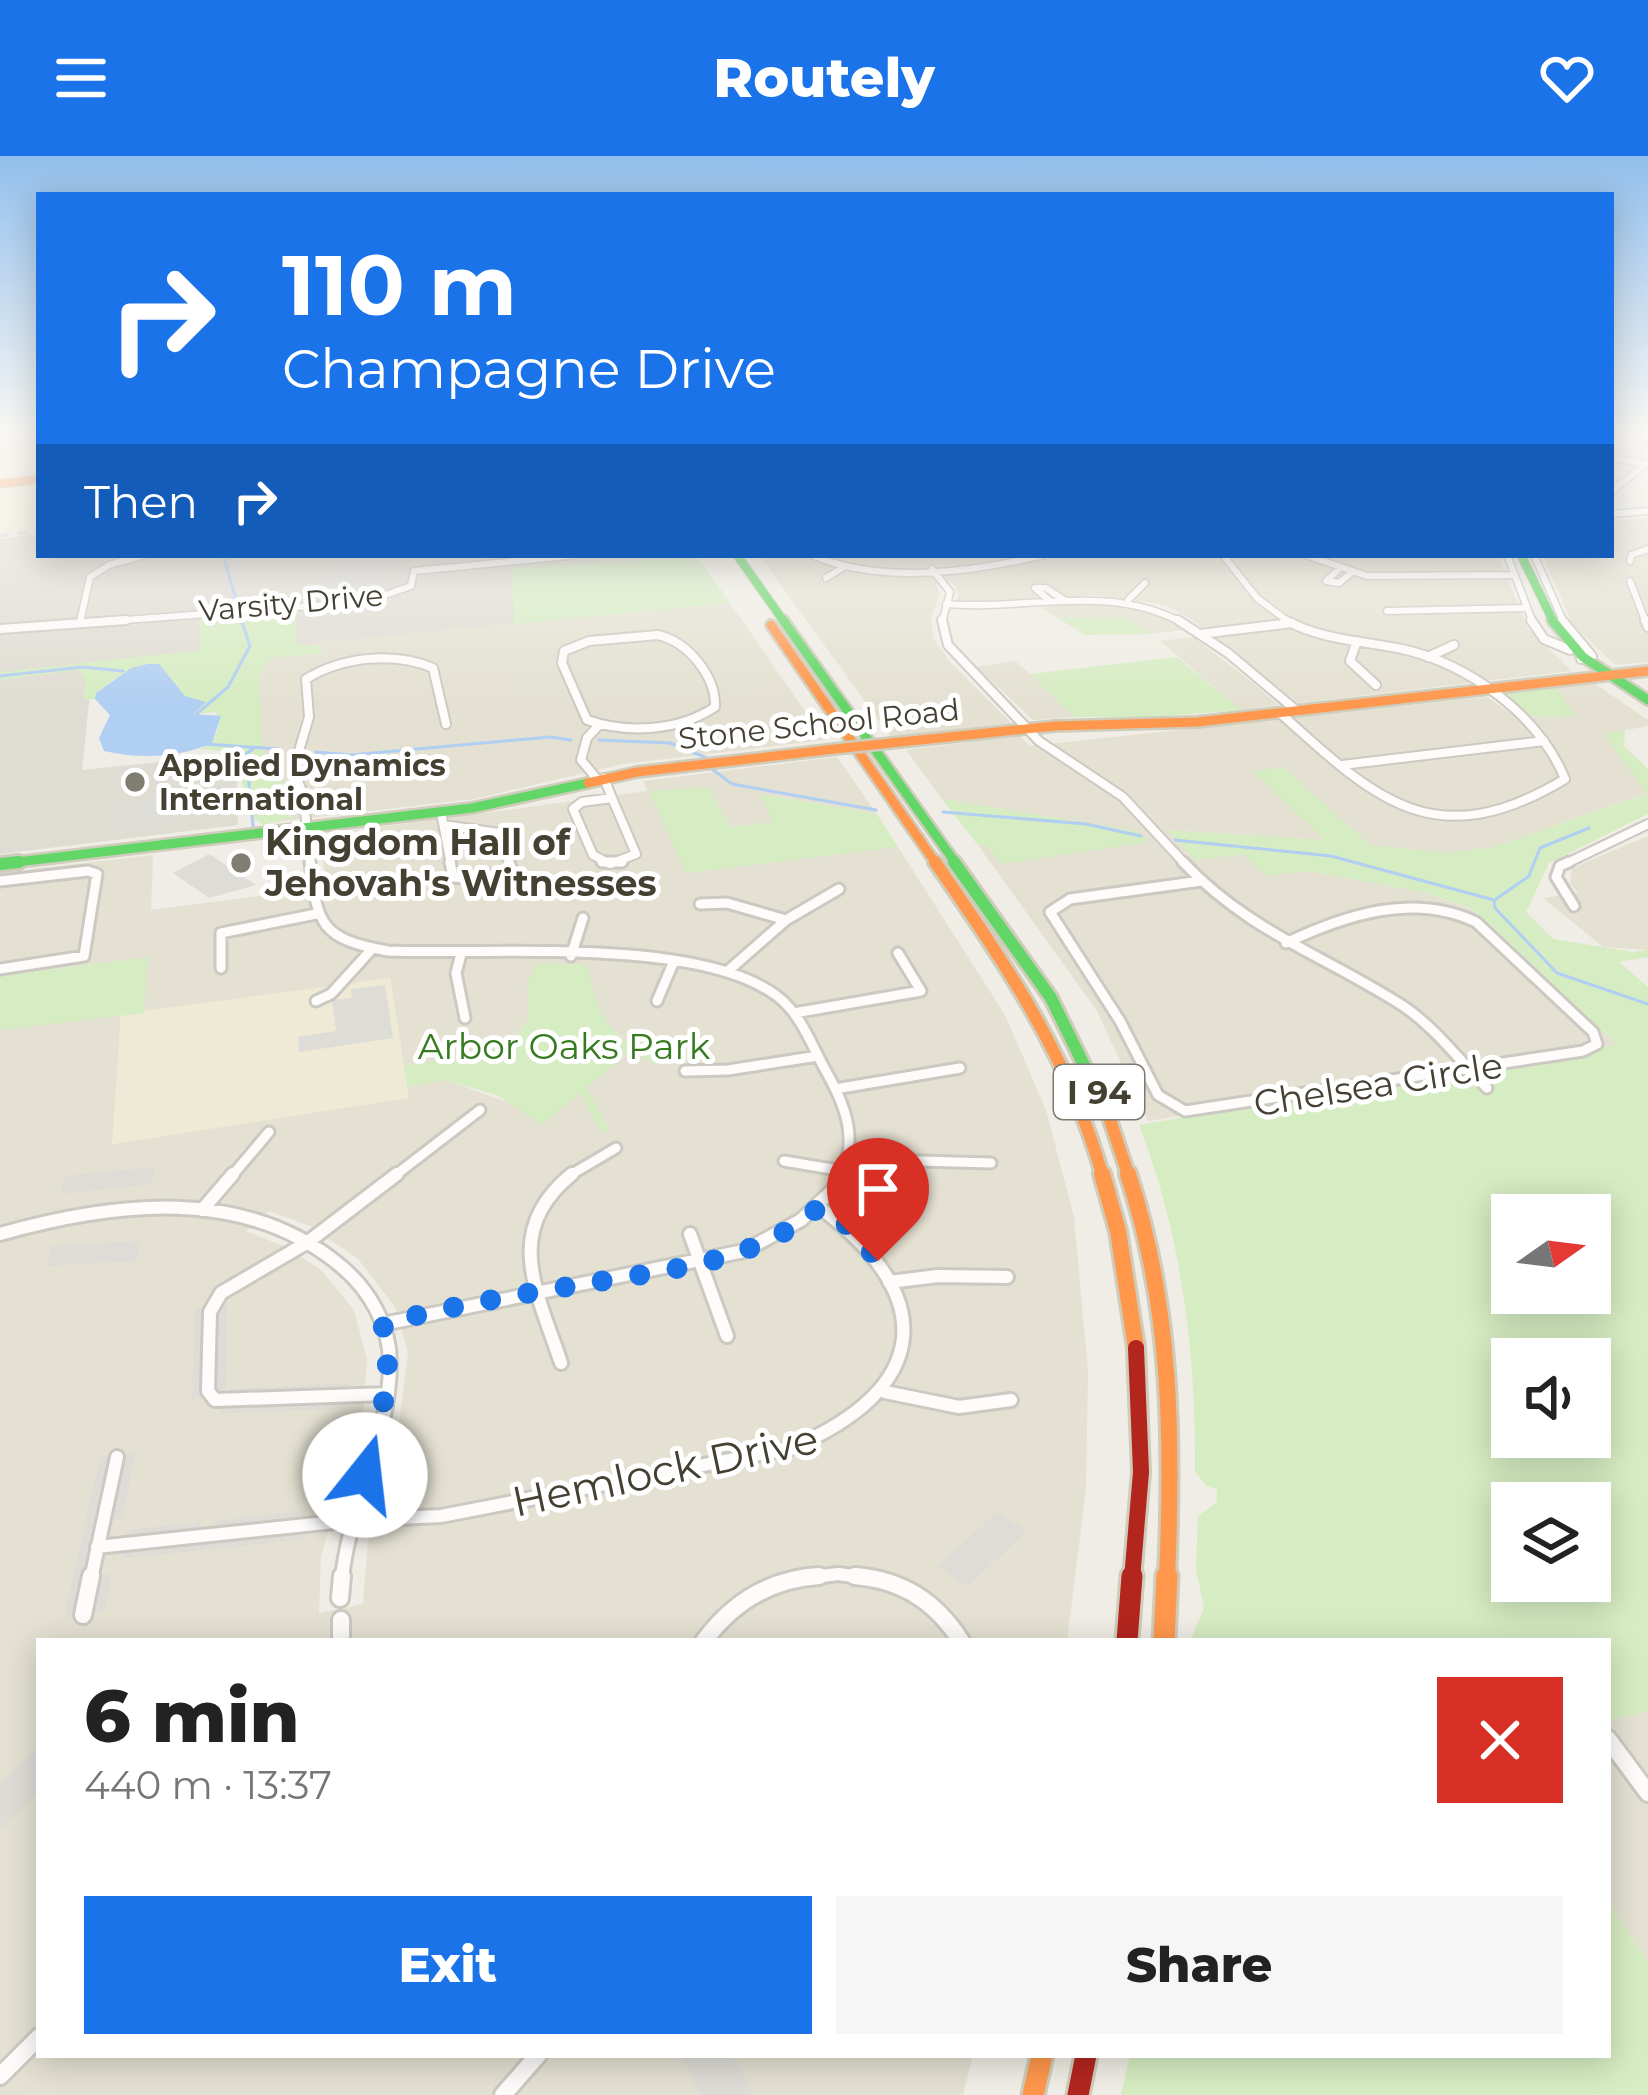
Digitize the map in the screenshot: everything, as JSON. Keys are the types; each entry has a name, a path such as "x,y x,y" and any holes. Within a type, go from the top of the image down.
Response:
{"main road":[{"name":"I 94","path":"725,558 1003,959 1051,1039 1083,1108 1124,1250 1142,1379 1141,1497 1127,1638"},
{"name":"I 94","path":"739,558 1051,998 1105,1106 1142,1218 1162,1309 1172,1467 1164,1638"},
{"path":"1522,558 1546,622 1575,654 1648,711"},
{"name":"Stone School Road","path":"0,864 305,828 442,818 603,778 836,749 1028,728 1175,724 1648,671"},
{"path":"1606,676 1648,700"},
{"path":"1033,2095 1041,2058"},
{"path":"1078,2095 1085,2058"}],"street":[{"path":"1630,561 1630,555 1648,549"},
{"path":"80,622 90,577 137,558"},
{"path":"411,558 414,571"},
{"name":"Varsity Drive","path":"0,628 375,601 411,586 414,571 547,558"},
{"path":"819,558 842,568 932,569 1020,558"},
{"path":"1225,558 1240,583 1292,623 1428,657 1485,690 1533,726 1565,779 1454,820 1417,816 1392,806 1280,713"},
{"path":"1312,558 1351,573 1515,575"},
{"path":"1508,558 1526,608 1550,645 1592,656 1567,630 1535,558"},
{"path":"826,578 842,568"},
{"path":"932,569 949,590 940,625 948,645 1051,751 1123,797 1201,881 1242,917 1405,1006 1487,1088"},
{"path":"1338,570 1326,581 1339,583 1351,573"},
{"path":"1630,581 1648,627"},
{"path":"1128,600 1145,583"},
{"path":"1051,602 1035,588 1046,588 1064,600"},
{"path":"946,604 1002,609 1064,600 1128,600 1167,611 1297,711"},
{"path":"1387,611 1472,605 1526,608"},
{"path":"1200,634 1292,623"},
{"path":"599,725 584,716 562,663 561,655 572,645 648,635 679,639 691,650 716,699 715,706 698,718 599,725 587,738 582,762 603,778 613,798 636,854 627,860 598,862 573,809 582,802 613,798"},
{"path":"1357,641 1350,661 1376,685"},
{"path":"1428,657 1454,645"},
{"path":"383,1324 704,1263 769,1240 819,1207 846,1165 849,1124 794,1012 766,988 729,970 674,961 372,949 334,934 316,914 303,793 292,763 309,717 308,675 350,665 427,663 433,668 446,724"},
{"path":"1342,765 1544,741"},
{"path":"442,818 499,833 512,870 478,879 453,877 442,818"},
{"path":"1574,906 1556,877 1560,866 1648,824"},
{"path":"36,876 38,859"},
{"path":"0,881 88,871 97,874 87,952 78,958 0,969"},
{"name":"Chelsea Circle","path":"1201,881 1066,900 1050,912 1103,991 1153,1088 1166,1103 1185,1111 1208,1112 1583,1051 1594,1047 1598,1039 1476,922 1454,911 1418,908 1341,919 1286,944"},
{"path":"729,970 786,920 838,890"},
{"path":"700,904 728,903 786,920"},
{"path":"221,968 221,933 316,914"},
{"path":"571,956 583,918"},
{"path":"454,938 465,1018"},
{"path":"316,1001 331,994 372,949"},
{"path":"794,1012 921,991 898,953"},
{"path":"657,1001 674,961"},
{"path":"685,1071 728,1070 818,1056"},
{"path":"835,1089 960,1068"},
{"path":"387,1394 225,1402 210,1396 213,1302 308,1242 480,1110"},
{"path":"202,1210 268,1132"},
{"path":"561,1364 535,1292 527,1242 540,1206 579,1166 616,1148"},
{"path":"784,1161 991,1163"},
{"path":"819,1207 868,1245 889,1282 904,1335 886,1392 959,1407 1011,1400"},
{"path":"0,1234 112,1210 202,1210 254,1219 308,1242 355,1278 383,1324 391,1366 343,1553 340,1598"},
{"path":"690,1234 727,1336"},
{"path":"889,1282 938,1276 1007,1277"},
{"name":"Hemlock Drive","path":"98,1547 479,1510 791,1448 854,1421 886,1392"},
{"path":"83,1615 117,1457"},
{"path":"707,1638 748,1597 782,1583 830,1576 883,1580 914,1590 944,1612 960,1638"},
{"path":"341,1620 341,1638"},
{"path":"1611,1743 1648,1793"},
{"path":"0,2076 36,2040"},
{"path":"502,2095 535,2058"}],"shaded area":[{"path":"0,523 36,523 36,528 0,532"},
{"path":"1614,523 1648,523 1648,662 1615,665 1572,624 1544,558 1614,558"},
{"path":"36,534 36,558 698,558 730,603 93,664 82,770 236,754 238,825 0,854 0,539"},
{"path":"355,558 391,558 397,567 398,583 359,597 284,599 283,591"},
{"path":"761,558 1499,558 1528,629 1572,671 1298,703 1188,617 1165,605 1094,595 1009,605 956,602 959,593 953,582 936,584 940,594 931,617 933,638 951,663 1011,723 891,737"},
{"path":"1077,602 1130,604 1174,621 1184,630 1150,634 1129,619 1058,618 1042,608"},
{"path":"730,603 825,740 623,764 474,799 265,823 258,648"},
{"path":"1193,637 1278,705 1241,710 1160,641"},
{"path":"1015,661 1074,717 1033,720 977,667"},
{"path":"1594,683 1648,720 1648,726 1605,734 1648,793 1493,847 1447,853 1370,845 1283,767 1254,772 1327,840 1169,830 1196,860 1244,854 1266,876 1308,871 1422,892 1473,910 1618,1045 1148,1121 1097,1011 978,845 1068,833 1056,818 942,799 906,750 1020,736 1030,746 1487,697 1514,716 1575,717 1556,688"},
{"path":"837,757 877,814 762,794 773,822 731,827 708,787 650,791 687,873 898,847 1005,1015 1046,1110 1074,1217 1088,1372 1086,1488 1067,1638 36,1638 36,2058 972,2058 963,2095 0,2095 0,1030 121,1014 113,1144 409,1097 407,1087 446,1080 507,1102 580,1092 601,1132 609,1129 586,1087 630,1052 657,1065 664,1061 637,1049 600,1018 527,983 529,1018 509,1047 404,1066 390,978 144,1013 148,957 0,976 0,873 153,855 151,910 326,887 320,835 647,791 644,781","holes":["269,1211 310,1226 358,1259 395,1307 408,1353 400,1417 368,1539 363,1604 319,1613 321,1556 364,1406 367,1359 354,1310 321,1270 288,1248 246,1231"]},
{"path":"174,798 173,824 114,831 117,805"},
{"path":"1648,836 1648,950 1603,947 1543,898 1578,893 1570,883 1572,868"},
{"path":"209,854 256,885 209,898 173,873"},
{"path":"390,978 409,1098 112,1144 121,1014"},
{"path":"385,985 393,1038 299,1052 298,1037 336,1031 332,1000 352,998 351,989"},
{"path":"155,1167 152,1184 60,1194 65,1176"},
{"path":"142,1241 136,1261 45,1266 52,1246"},
{"path":"227,1304 226,1388 192,1400 195,1309"},
{"path":"350,1383 345,1408 220,1414 232,1389"},
{"path":"135,1453 123,1518 112,1520 100,1575 112,1575 104,1611 64,1617 100,1457"},
{"path":"306,1510 303,1539 121,1559 127,1530 201,1522 201,1530 214,1529 216,1521"},
{"path":"997,1512 1027,1531 967,1587 938,1566"},
{"path":"1648,1711 1648,1962 1611,1906 1611,1720"},
{"path":"36,1748 36,1794 0,1830 0,1783"},
{"path":"682,2058 735,2058 753,2095 700,2095"}],"green space":[{"path":"698,558 730,603 514,624 512,568"},
{"path":"304,611 296,616 297,646 321,645 323,653 271,658 259,675 263,767 293,790 294,817 263,825 244,811 241,753 200,749 212,743 219,727 216,712 192,714 175,687 121,674 96,693 95,699 83,699 86,682 79,670 0,680 0,672 199,650 200,614"},
{"path":"1058,618 1129,619 1150,634 1085,635"},
{"path":"1177,657 1241,710 1074,717 1030,674"},
{"path":"1556,688 1576,717 1527,716 1497,695"},
{"path":"1625,730 1624,746 1648,769 1648,814 1549,863 1526,912 1553,939 1632,952 1648,950 1648,957 1619,962 1648,987 1648,1711 1611,1720 1611,1638 1191,1638 1204,1608 1196,1569 1198,1516 1217,1502 1217,1489 1206,1486 1195,1471 1193,1383 1183,1295 1166,1209 1139,1125 1617,1044 1473,909 1422,892 1309,871 1266,876 1243,854 1196,860 1166,830 1325,840 1253,772 1283,767 1370,845 1447,853 1493,847 1647,794 1604,734"},
{"path":"708,787 731,827 773,822 760,794 877,814 898,847 686,873 649,791"},
{"path":"942,799 1137,831 1148,842 1001,864 986,845 978,845"},
{"path":"148,957 144,1013 0,1030 0,976"},
{"name":"Arbor Oaks Park","path":"538,963 587,965 609,1025 629,1043 663,1061 658,1065 630,1052 587,1087 609,1130 601,1133 580,1093 542,1125 499,1096 446,1080 407,1087 404,1066 509,1047 529,1018 527,983"},
{"path":"1611,1906 1648,1962 1648,2095 1121,2095 1129,2058 1611,2058"}],"water":[{"path":"159,664 185,696 206,702 193,714 221,716 212,743 159,756 104,751 99,738 110,715 95,699 96,693 131,668"}],"waterway":[{"path":"224,558 237,603"},
{"path":"193,717 228,687 250,646 239,613"},
{"path":"0,676 83,667 123,671"},
{"path":"316,752 351,755 550,737 571,740"},
{"path":"599,740 670,743 707,758"},
{"path":"206,744 279,749"},
{"path":"253,826 246,754 254,748"},
{"path":"712,769 732,784 876,810"},
{"path":"943,812 1086,824 1141,836"},
{"path":"1496,899 1529,876 1540,848 1589,828"},
{"path":"1175,840 1331,856 1494,900 1495,908 1557,973 1648,1004"}],"railway":[{"path":"0,536 36,531"}],"traffic: fast":[{"path":"739,558 1051,998 1108,1114"},
{"path":"1522,558 1568,642 1601,671 1648,700"},
{"path":"0,864 472,808 588,783"}],"traffic: slow":[{"path":"771,625 1028,997 1066,1075 1096,1153 1118,1231 1136,1348"},
{"path":"891,743 1055,726 1197,722 1648,671"},
{"path":"835,749 891,743"},
{"path":"588,783 637,772 835,749"},
{"path":"1108,1114 1153,1259 1167,1350 1170,1475 1164,1638"},
{"path":"1033,2095 1041,2058"}],"traffic: jam":[{"path":"1127,1638 1141,1472 1136,1348"},
{"path":"1078,2095 1085,2058"}],"place":[{"name":"Applied Dynamics International","path":"135,782"},
{"name":"Kingdom Hall of Jehovah's Witnesses","path":"241,863"}],"route":[{"path":"365,1475 391,1366 383,1324 452,1306 704,1263 769,1240 819,1207 853,1229 878,1261"}]}
